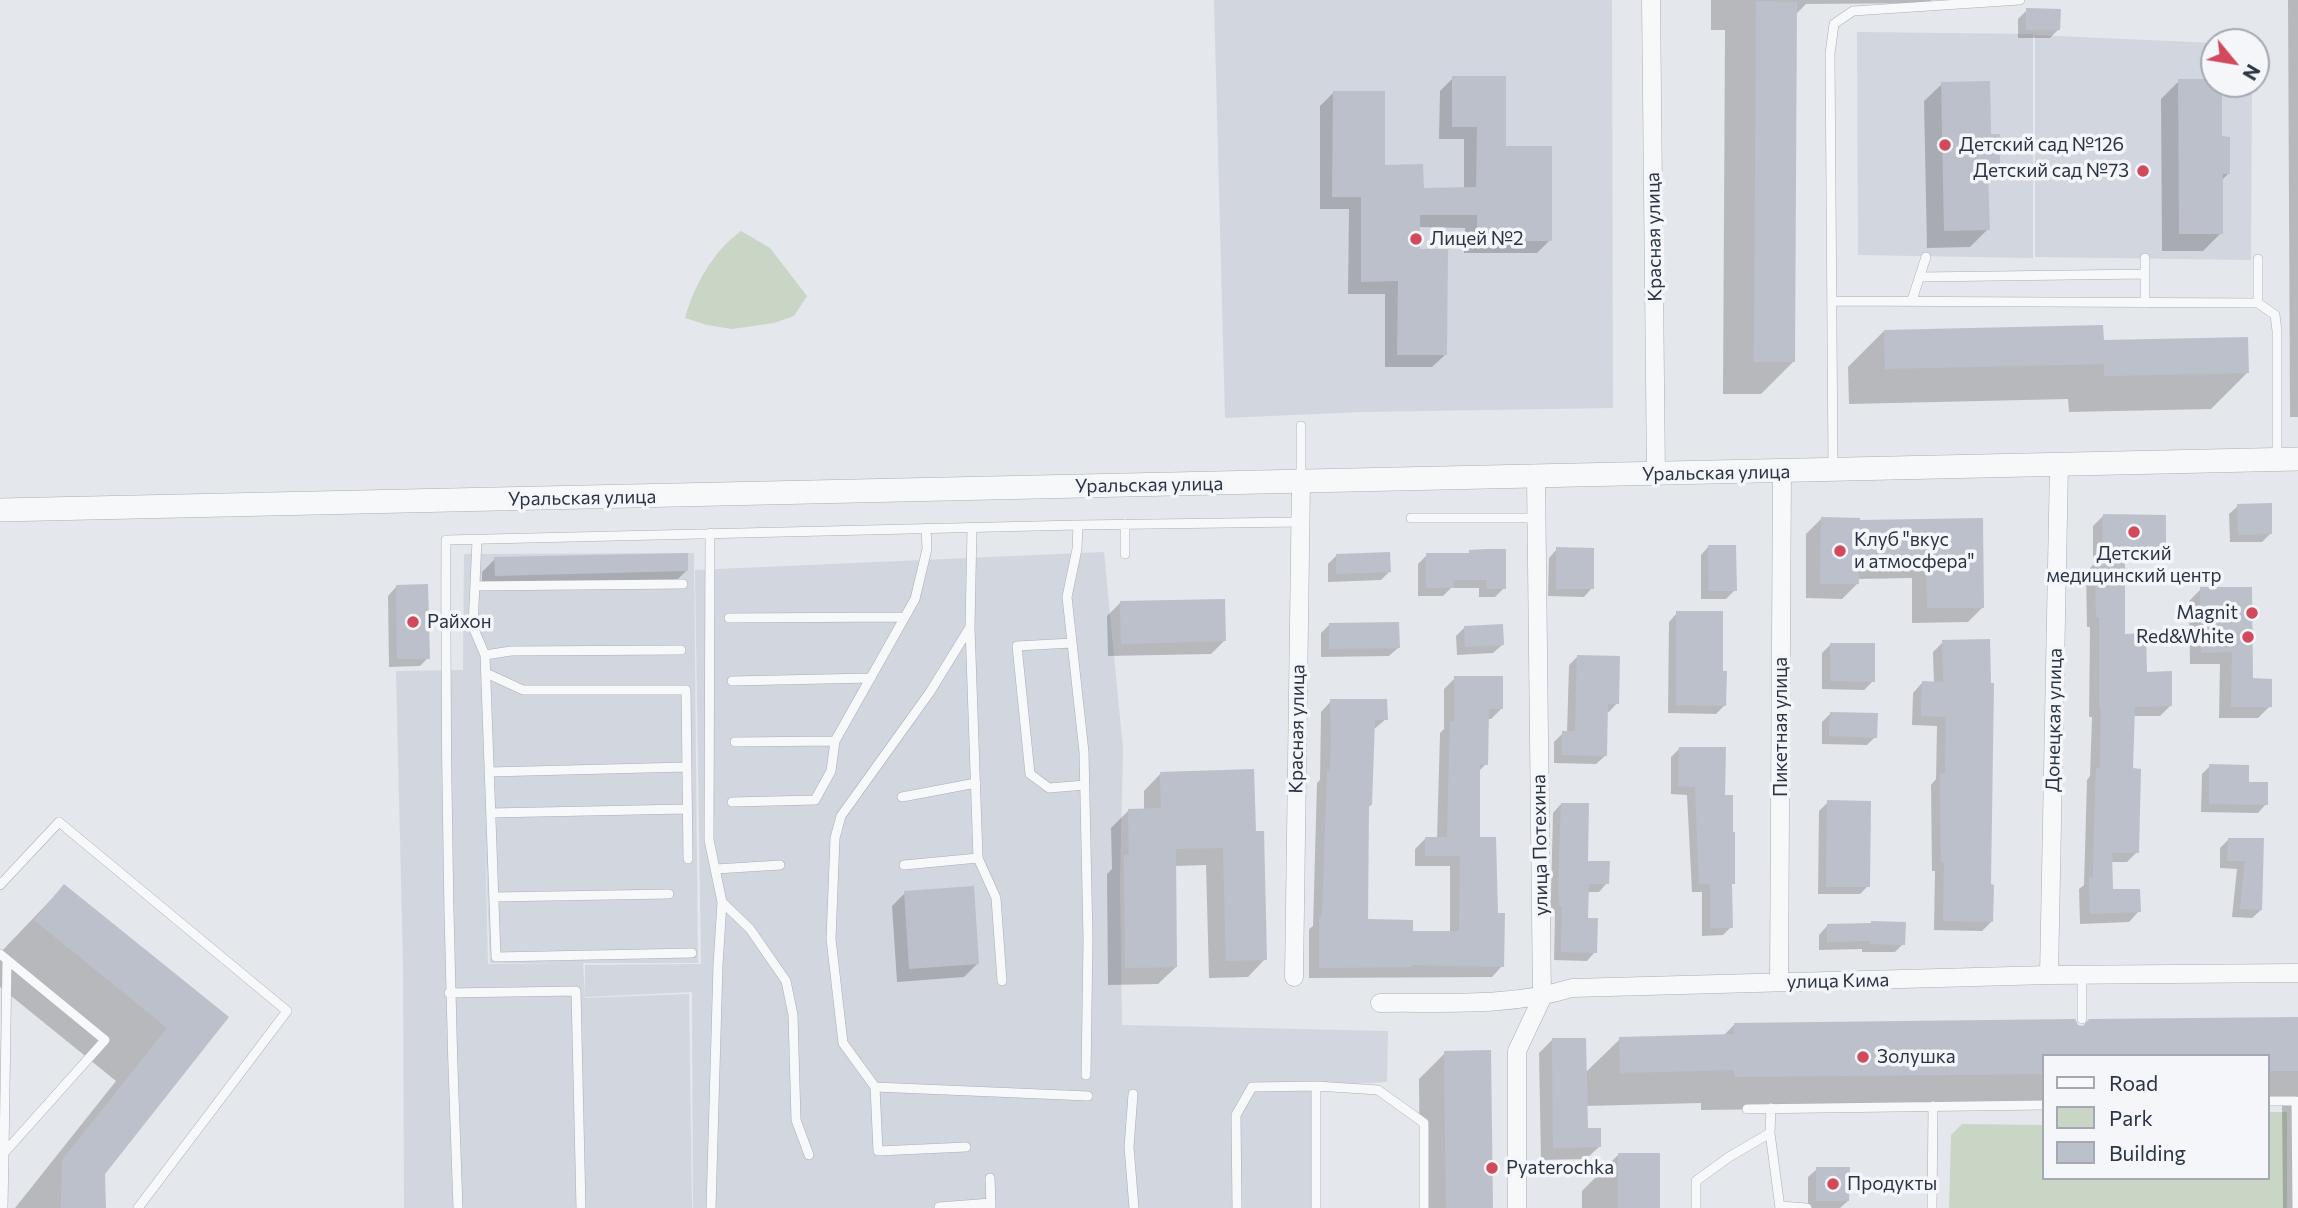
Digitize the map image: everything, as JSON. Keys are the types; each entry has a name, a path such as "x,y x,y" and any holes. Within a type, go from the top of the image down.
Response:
{"street":[{"name":"Красная улица","path":"1651,0 1656,475"},
{"name":"Уральская улица","path":"0,510 2288,460"},
{"name":"Донецкая улица","path":"2049,975 2059,465"},
{"name":"Пикетная улица","path":"1779,982 1782,472"},
{"name":"улица Потехина","path":"1517,1208 1517,1051 1542,998 1536,477"},
{"name":"Красная улица","path":"1294,977 1301,482"},
{"name":"улица Кима","path":"1380,1003 1484,1002 1542,998 1573,989 1779,982 2049,975 2298,973"}],"lane":[{"path":"1833,471 1830,54 1834,24 1853,11 2020,0"},
{"path":"1912,300 1926,257"},
{"path":"2145,258 2145,303"},
{"path":"2258,258 2258,303"},
{"path":"1921,276 2145,274"},
{"path":"1833,301 2258,303 2275,315 2288,460"},
{"path":"1301,426 1301,482"},
{"path":"1411,518 1536,517"},
{"path":"458,1208 449,993 445,708 446,540 1300,522"},
{"path":"1125,524 1125,554"},
{"path":"1078,525 1077,549 1067,597 1084,752 1088,1003 1086,1075"},
{"path":"732,802 816,800 831,771 835,741 915,599 927,549 926,528"},
{"path":"972,528 970,626 978,858 996,898 1002,981"},
{"path":"710,533 709,840 722,902 711,1208"},
{"path":"477,540 473,627 485,655 496,957 692,953"},
{"path":"475,586 683,584"},
{"path":"729,618 905,617"},
{"path":"966,1147 878,1151 875,1087 843,1043 831,939 835,838 841,816 930,692 970,626"},
{"path":"1072,643 1017,646 1030,774 1049,788 1085,785"},
{"path":"485,655 511,651 681,650"},
{"path":"486,673 523,690 686,690 688,859"},
{"path":"732,681 871,678"},
{"path":"735,742 835,741"},
{"path":"489,772 686,767"},
{"path":"902,797 976,783"},
{"path":"491,813 686,809"},
{"path":"0,885 60,822 287,1011 138,1208"},
{"path":"904,864 978,858"},
{"path":"716,869 780,865"},
{"path":"494,897 669,894"},
{"path":"722,902 750,929 786,981 793,1015 796,1120 809,1155"},
{"path":"4,957 105,1040 4,1153"},
{"path":"4,957 4,1208"},
{"path":"2082,975 2082,1019"},
{"path":"449,993 576,991 581,1208"},
{"path":"1237,1208 1236,1115 1252,1087 1316,1086 1378,1090 1424,1123 1424,1208"},
{"path":"1316,1086 1317,1208"},
{"path":"875,1087 1088,1096"},
{"path":"1133,1094 1129,1147 1134,1208"},
{"path":"2270,1101 2295,1101 2297,1208"},
{"path":"1747,1109 2042,1105"},
{"path":"1931,1208 1933,1106"},
{"path":"1771,1108 1770,1133 1780,1207 1807,1208"},
{"path":"1696,1208 1696,1181 1729,1157 1770,1133"},
{"path":"939,1207 991,1206 990,1178"}],"shaded area":[{"name":"Лицей №2","path":"1214,0 1612,0 1613,408 1362,412 1225,418"},
{"name":"Детский сад №126","path":"1857,32 2033,34 2033,258 1858,255"},
{"name":"Детский сад №73","path":"2035,35 2200,42 2200,98 2252,98 2251,260 2035,257"},
{"path":"1104,552 1123,749 1120,880 1122,1025 1388,1031 1387,1082 1314,1086 1313,1208 693,1208 692,992 585,997 585,965 701,964 695,570"},
{"path":"694,553 698,963 583,963 585,998 689,994 692,1208 404,1208 403,964 396,671 463,670 464,554","holes":["485,834 490,963 565,964 488,964"]}],"green space":[{"path":"741,231 770,248 807,296 794,316 774,323 732,329 685,318 694,294 713,259"},
{"path":"2270,1112 2287,1112 2287,1208 1949,1208 1951,1135 1962,1124 2042,1125 2042,1180 2270,1180"}],"building":[{"path":"1756,1 1797,2 1795,362 1754,362"},
{"path":"2026,8 2061,9 2060,30 2026,30"},
{"path":"1452,76 1506,76 1506,146 1552,146 1552,241 1477,241 1477,215 1420,215 1420,249 1448,249 1447,355 1397,355 1398,281 1361,282 1361,197 1332,197 1333,91 1385,91 1385,165 1423,164 1424,188 1476,187 1477,127 1452,127"},
{"path":"2178,79 2200,79 2200,98 2222,98 2222,136 2230,137 2230,174 2223,174 2223,234 2179,234"},
{"path":"1990,81 1991,134 2000,134 2000,174 1988,174 1990,230 1944,231 1941,82"},
{"path":"2103,325 2104,340 2248,337 2249,373 2104,376 2104,364 1885,369 1884,330"},
{"path":"2272,503 2272,534 2238,535 2237,504"},
{"path":"2103,514 2166,515 2166,550 2125,549 2125,634 2146,633 2147,672 2172,671 2172,706 2135,707 2133,768 2141,769 2139,853 2112,853 2113,889 2140,889 2141,912 2090,914 2089,877 2093,877 2096,768 2100,768 2101,707 2095,560 2102,560"},
{"path":"1821,517 1860,520 1983,518 1984,608 1927,608 1926,564 1859,565 1859,584 1820,584"},
{"path":"1708,545 1736,545 1737,591 1709,591"},
{"path":"1556,547 1594,548 1594,589 1556,589"},
{"path":"1506,549 1506,589 1487,589 1487,580 1454,580 1454,588 1426,588 1426,553 1469,553 1469,550"},
{"path":"1390,552 1391,572 1336,574 1336,554"},
{"path":"688,553 688,571 495,576 494,557"},
{"name":"Райхон","path":"428,584 430,659 397,659 396,585"},
{"path":"2200,587 2252,587 2253,678 2272,679 2272,707 2231,707 2232,652 2201,653"},
{"path":"1225,599 1226,641 1121,644 1120,601"},
{"path":"1676,611 1723,611 1723,671 1727,671 1726,706 1676,705"},
{"path":"1399,622 1400,648 1329,649 1329,623"},
{"path":"1503,624 1504,645 1465,647 1464,626"},
{"path":"1990,639 1991,683 1994,683 1991,884 1994,885 1993,922 1943,921 1944,862 1941,862 1940,773 1945,773 1946,717 1921,716 1922,681 1943,682 1942,640"},
{"path":"1830,643 1875,643 1875,682 1830,681"},
{"path":"1577,655 1620,656 1619,704 1608,704 1607,756 1562,755 1562,731 1575,731"},
{"path":"1454,676 1503,676 1503,709 1489,709 1488,765 1480,765 1480,837 1496,837 1498,913 1505,913 1504,967 1412,965 1319,968 1327,771 1330,771 1330,699 1387,699 1388,720 1375,720 1372,805 1369,805 1368,919 1413,920 1413,931 1459,931 1460,856 1425,856 1425,837 1447,837"},
{"path":"1830,712 1878,713 1877,738 1829,736"},
{"path":"1679,747 1726,747 1725,795 1733,795 1735,832 1733,928 1710,928 1710,884 1699,884 1695,787 1678,786"},
{"path":"2209,764 2249,765 2249,782 2268,782 2268,805 2209,804"},
{"path":"1254,769 1256,831 1264,831 1267,960 1226,961 1223,848 1176,849 1177,967 1125,968 1124,855 1129,855 1128,809 1161,808 1160,772"},
{"path":"1827,800 1871,801 1870,887 1826,887"},
{"path":"1561,803 1589,803 1588,861 1610,861 1609,884 1589,884 1588,918 1598,918 1597,953 1561,952 1562,906 1559,906 1558,884"},
{"path":"2228,838 2264,838 2262,910 2240,909 2245,861 2227,861"},
{"path":"64,884 229,1017 105,1174 106,1208 61,1208 62,1160 167,1028 34,920"},
{"path":"974,886 979,964 909,969 904,891"},
{"path":"1906,922 1905,945 1870,944 1870,941 1827,942 1827,924"},
{"path":"2298,1017 2298,1071 2270,1071 2270,1054 2042,1054 2042,1074 1734,1077 1734,1070 1620,1073 1619,1037 1734,1034 1734,1023 2075,1019 2078,1025 2083,1026 2089,1019"},
{"path":"1552,1038 1586,1038 1588,1128 1601,1128 1601,1147 1553,1148"},
{"path":"1491,1050 1493,1208 1446,1208 1444,1051"},
{"path":"1618,1153 1660,1153 1660,1208 1618,1208"},
{"name":"Продукты","path":"1816,1167 1850,1167 1849,1201 1816,1201"}],"place":[{"name":"Детский сад №126","path":"1945,145"},
{"name":"Детский сад №73","path":"2143,171"},
{"name":"Лицей №2","path":"1416,239"},
{"name":"Детский медицинский центр","path":"2134,532"},
{"name":"Клуб \"вкус и атмосфера\"","path":"1840,551"},
{"name":"Magnit","path":"2252,613"},
{"name":"Райхон","path":"413,622"},
{"name":"Red&White","path":"2248,637"},
{"name":"Золушка","path":"1863,1057"},
{"name":"Pyaterochka","path":"1492,1168"},
{"name":"Продукты","path":"1833,1184"}]}
